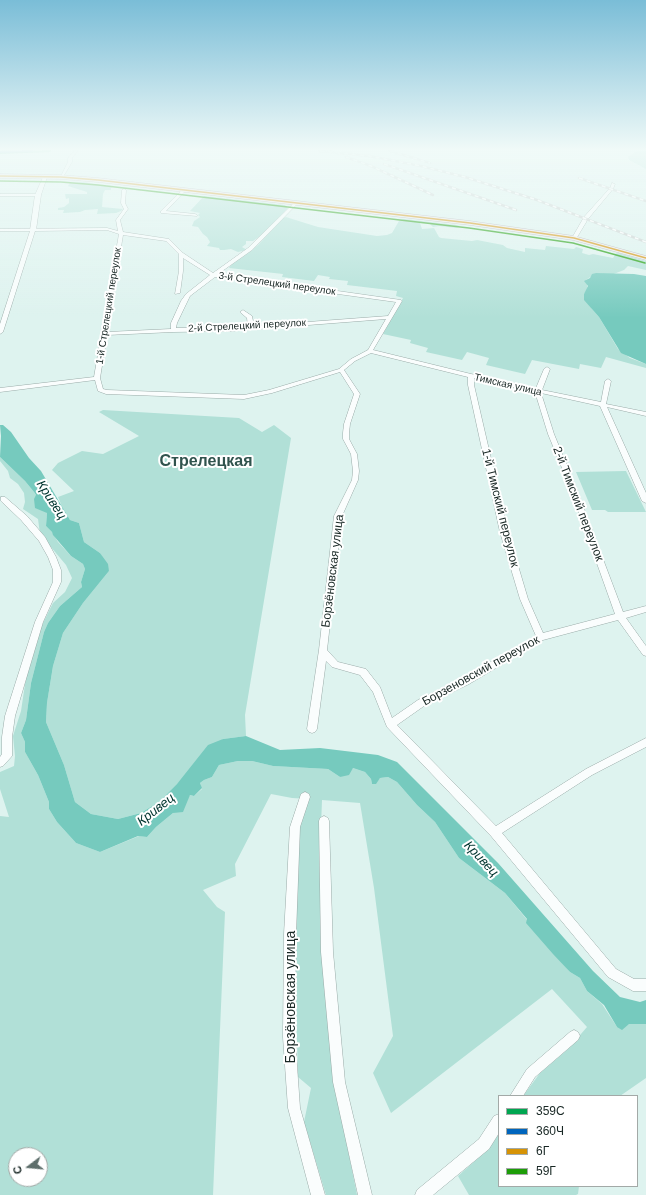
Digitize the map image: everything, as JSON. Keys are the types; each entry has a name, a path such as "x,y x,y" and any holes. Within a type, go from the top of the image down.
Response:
{"main road":[{"path":"331,207 506,228 574,238 624,250 646,258"}],"street":[{"path":"0,331 33,230 36,207"},
{"name":"1-й Стрелецкий переулок","path":"98,378 104,334 122,233 118,220 126,209 125,207"},
{"path":"168,207 163,212 195,215"},
{"path":"173,330 174,323 188,295 250,250 292,207"},
{"path":"574,238 596,207"},
{"path":"0,230 94,228 107,229 122,233"},
{"name":"3-й Стрелецкий переулок","path":"122,233 167,240 181,254 214,275 399,301 390,317"},
{"path":"177,293 181,271 181,254"},
{"path":"243,312 250,317 251,327"},
{"path":"0,390 98,378 100,390 106,392 244,397 270,392 341,370 353,360 370,351 390,317"},
{"name":"2-й Стрелецкий переулок","path":"104,334 251,327 390,317"},
{"name":"Тимская улица","path":"370,351 538,392 646,414"},
{"path":"538,392 547,369"},
{"name":"Борзёновская улица","path":"312,729 323,650 338,516 355,480 356,471 354,454 346,439 346,433 347,424 357,394 341,370"},
{"name":"1-й Тимский переулок","path":"471,376 474,400 504,532 524,599 541,637"},
{"path":"608,381 603,405 646,501"},
{"name":"2-й Тимский переулок","path":"538,392 551,434 572,485 620,616 646,654"},
{"path":"0,763 7,756 7,737 10,716 32,644 39,622 57,582 57,570 52,557 42,540 24,518 3,499"},
{"name":"Борзеновский переулок","path":"390,724 421,703 466,681 541,637 646,609"},
{"path":"323,650 335,665 364,672 377,690 390,724 495,832 612,974 633,985 646,985"},
{"path":"495,832 589,772 646,742"},
{"name":"Борзёновская улица","path":"305,797 294,827 290,934 289,1037 294,1108 318,1195"},
{"path":"324,821 327,952 339,1082 365,1195"},
{"path":"517,1095 531,1073 574,1036"},
{"path":"422,1195 484,1144 498,1123"}],"shaded area":[{"path":"102,207 123,209 116,213 97,214 98,209 63,213 64,210 58,210 58,208"},
{"path":"194,207 287,207 288,208 262,235 253,241 246,241 246,244 242,247 247,250 238,252 231,249 220,250 219,248 207,246 210,242 207,237 198,227 192,226 194,221 200,217 198,215 200,213 190,211"},
{"path":"286,217 318,227 377,236 392,233 399,221 404,219 457,225 460,226 456,228 439,226 433,227 430,224 420,223 422,229 434,228 441,238 472,241 477,240 503,245 507,248 525,252 525,248 545,250 546,246 574,249 576,247 583,249 582,253 589,255 593,254 613,258 615,255 613,254 619,253 646,261 646,270 628,266 624,270 611,275 596,273 586,280 588,289 584,294 618,349 630,358 646,364 646,368 606,357 601,368 580,364 579,369 532,360 525,374 486,365 489,358 467,352 462,360 426,352 428,348 410,343 411,340 383,334 403,298 396,296 397,291 347,285 348,281 329,279 330,277 318,275 314,281 282,277 283,274 229,268 233,262 258,245 283,218"},
{"path":"103,410 239,418 262,432 274,425 291,438 245,715 246,736 223,739 160,801 141,813 118,819 91,814 75,802 64,765 46,722 47,703 53,666 63,633 83,603 109,571 100,553 84,542 79,523 70,520 63,509 58,497 74,491 52,470 58,463 82,451 103,454 139,436 99,412"},
{"path":"0,457 25,481 34,492 47,513 46,526 71,556 83,564 85,569 81,582 82,587 60,606 48,623 44,632 31,683 26,720 21,733 25,742 25,752 38,775 49,802 49,809 57,822 76,843 100,852 139,836 147,837 190,795 194,796 202,789 200,783 212,777 219,765 238,761 252,761 273,766 328,769 340,777 353,768 365,772 371,779 372,784 380,778 388,777 397,782 417,805 435,822 459,858 505,893 570,972 580,978 587,991 602,1004 617,1027 629,1024 646,1024 646,1078 621,1095 524,1095 540,1073 568,1049 587,1027 552,989 391,1113 373,1073 393,1036 374,888 360,803 322,800 321,827 335,1085 357,1195 326,1195 304,1122 311,1088 298,1077 294,930 298,828 308,799 271,794 235,864 236,876 203,890 217,907 225,912 213,1195 0,1195 0,816 9,817 0,789 0,772 14,766 15,756 13,736 21,711 27,671 42,625 53,603 65,592 72,578 66,565 40,534 38,519 23,509 25,502 24,493 18,484 10,478 8,471 0,461"},
{"path":"626,471 646,512 608,512 605,510 592,510 576,472"},
{"path":"498,1133 498,1187 579,1187 578,1194 469,1195 458,1176 486,1151"}],"water":[{"path":"592,274 634,274 646,276 646,364 621,353 599,317 584,300 584,294 588,286 584,281 590,278"},
{"name":"Кривец","path":"0,425 3,425 11,432 29,458 41,471 70,520 79,523 84,542 100,553 108,564 109,571 83,603 63,633 53,666 47,703 46,722 64,765 75,802 91,814 118,819 141,813 160,801 177,784 208,745 223,739 246,736 280,750 320,748 378,755 397,762 498,863 593,971 620,997 640,1002 646,1000 646,1024 629,1024 622,1030 617,1027 604,1005 587,991 580,978 570,972 553,954 526,923 527,919 505,893 459,858 435,822 417,805 397,782 388,777 380,778 376,784 372,784 371,779 365,772 353,768 349,775 340,777 328,769 273,766 252,761 238,761 219,765 212,777 200,783 202,788 194,796 190,795 183,812 173,813 156,827 147,837 138,836 100,852 76,843 57,822 49,809 49,802 38,775 25,752 25,742 21,733 26,720 31,683 44,632 48,623 60,606 82,587 81,582 85,569 83,564 71,556 46,526 47,513 35,508 34,499 36,495 34,492 25,481 0,457"}],"railway":[{"path":"507,207 516,210"},
{"path":"555,207 646,242"}],"transit line":[{"name":"59Г","path":"286,207 469,228 573,243 645,263"},
{"name":"6Г","path":"330,207 470,223 574,238 646,258"}],"district":[{"name":"Стрелецкая","path":"206,462"}]}
